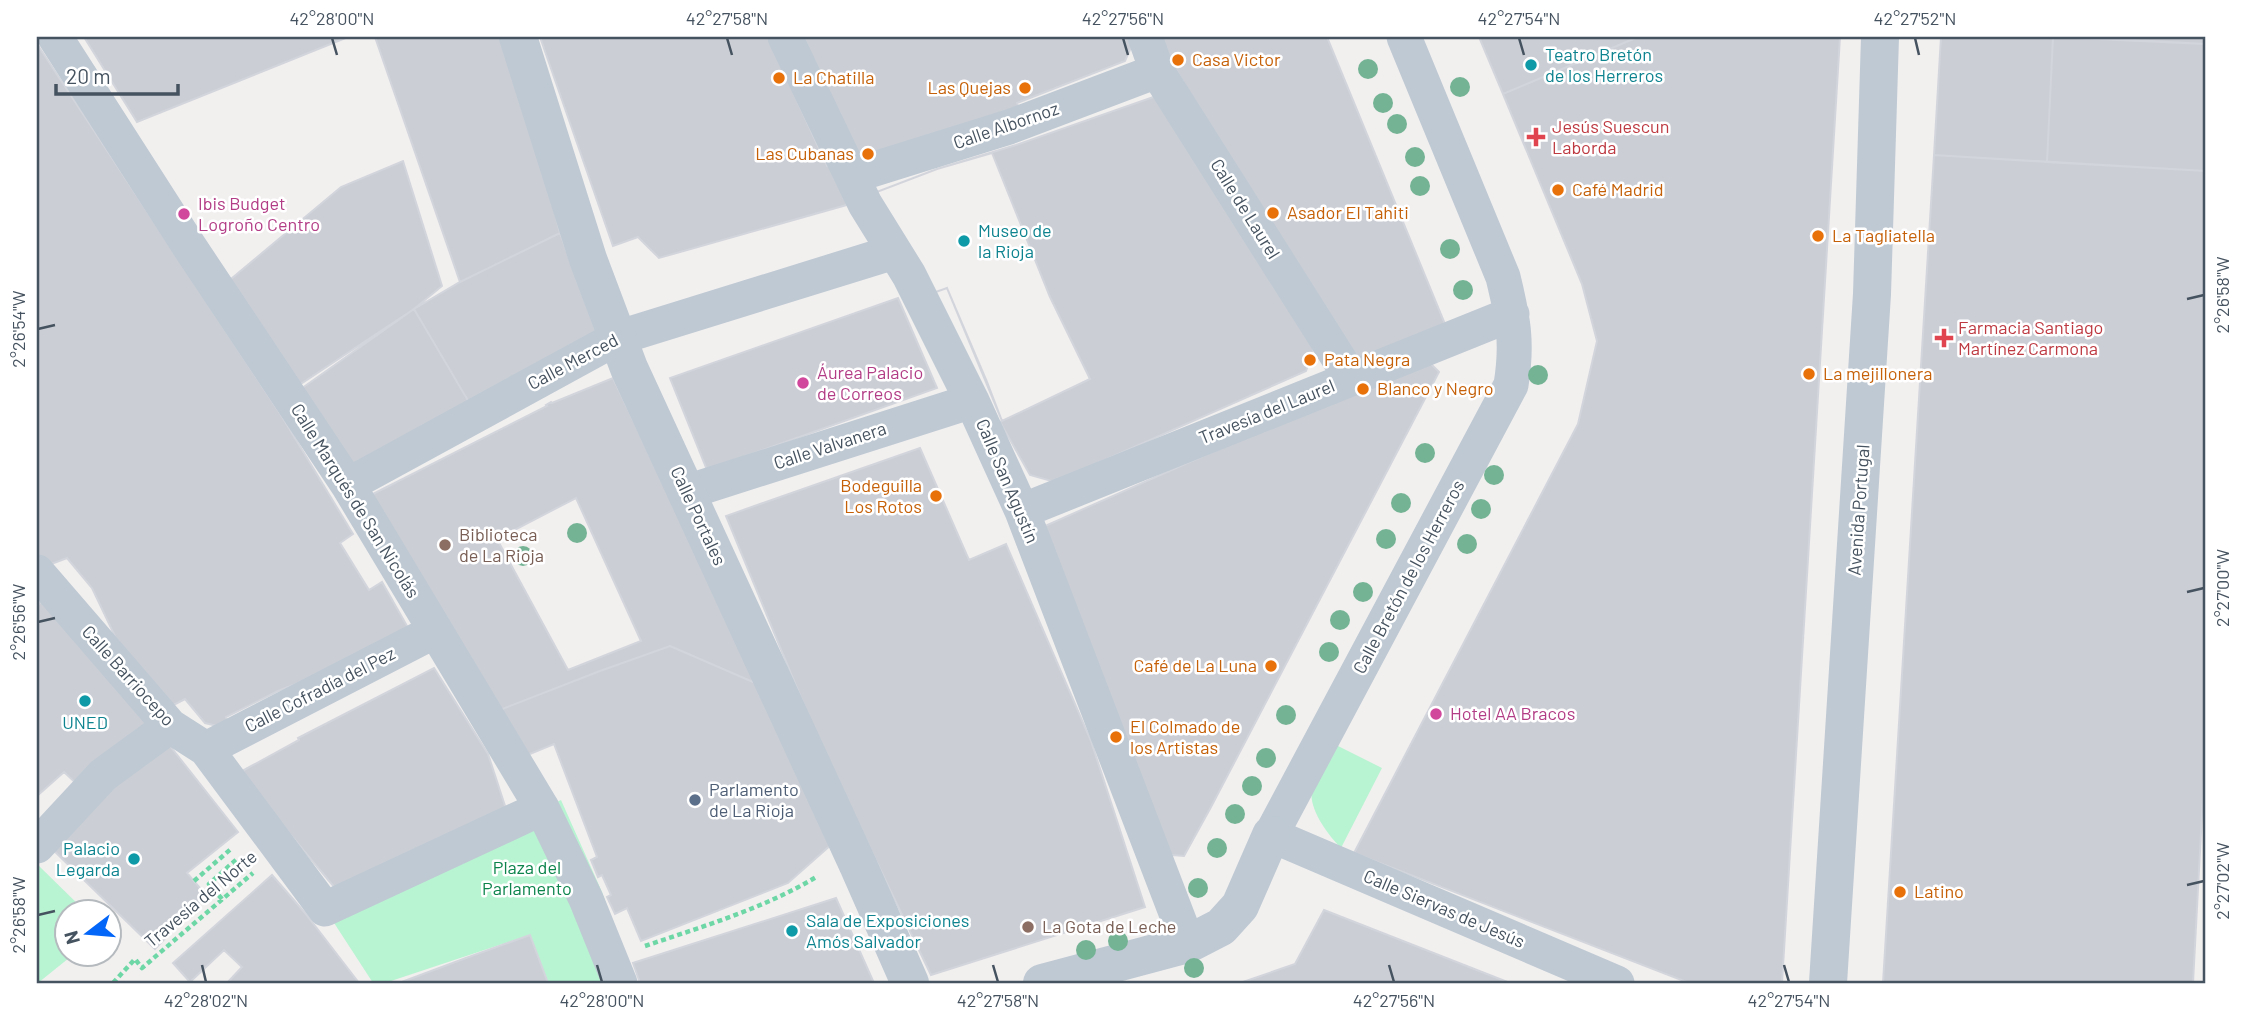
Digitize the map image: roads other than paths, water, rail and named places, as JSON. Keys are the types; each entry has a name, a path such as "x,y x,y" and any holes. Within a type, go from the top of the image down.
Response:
{"street":[{"name":"Calle Marqués de San Nicolás","path":"55,37 195,255 348,485 542,808 586,899 616,970"},
{"name":"Calle Portales","path":"518,37 588,259 617,338 910,983"},
{"name":"Calle San Agustín","path":"785,37 865,204 909,275 972,401 1022,511 1188,944"},
{"name":"Calle de Laurel","path":"1145,37 1157,71 1351,378"},
{"name":"Calle Bretón de los Herreros","path":"1042,983 1188,944 1221,927 1240,906 1271,835 1511,385 1516,354 1513,314 1503,277 1404,37"},
{"name":"Avenida Portugal","path":"1828,983 1871,307 1880,37"},
{"name":"Calle Albornoz","path":"852,176 1009,127 1157,71"},
{"name":"Calle Merced","path":"348,485 617,338 894,252"},
{"name":"Travesía del Laurel","path":"1022,511 1513,314"},
{"name":"Calle Valvanera","path":"687,492 972,401"},
{"name":"Calle Barriocepo","path":"37,572 170,726 205,749 264,850 325,909 542,808"},
{"name":"Calle Cofradía del Pez","path":"205,749 435,631"},
{"path":"37,846 103,775 170,726"},
{"name":"Calle Siervas de Jesús","path":"1271,835 1617,983"}],"place":[{"name":"Casa Victor","path":"1178,60"},
{"name":"Teatro Bretón de los Herreros","path":"1531,65"},
{"name":"La Chatilla","path":"779,78"},
{"name":"Las Quejas","path":"1025,88"},
{"name":"Jesús Suescun Laborda","path":"1536,137"},
{"name":"Las Cubanas","path":"868,154"},
{"name":"Café Madrid","path":"1558,190"},
{"name":"Asador El Tahiti","path":"1273,213"},
{"name":"Ibis Budget Logroño Centro","path":"184,214"},
{"name":"La Tagliatella","path":"1818,236"},
{"name":"Museo de la Rioja","path":"964,241"},
{"name":"Farmacia Santiago Martínez Carmona","path":"1944,338"},
{"name":"Pata Negra","path":"1310,360"},
{"name":"La mejillonera","path":"1809,374"},
{"name":"Áurea Palacio de Correos","path":"803,383"},
{"name":"Blanco y Negro","path":"1363,389"},
{"name":"Bodeguilla Los Rotos","path":"936,496"},
{"name":"Biblioteca de La Rioja","path":"445,545"},
{"name":"Café de La Luna","path":"1271,666"},
{"name":"UNED","path":"85,701"},
{"name":"Hotel AA Bracos","path":"1436,714"},
{"name":"El Colmado de los Artistas","path":"1116,737"},
{"name":"Parlamento de La Rioja","path":"695,800"},
{"name":"Palacio Legarda","path":"134,859"},
{"name":"Latino","path":"1900,892"},
{"name":"La Gota de Leche","path":"1028,927"},
{"name":"Sala de Exposiciones Amós Salvador","path":"792,931"}],"park label":[{"name":"Plaza del Parlamento","path":"527,878"}]}
